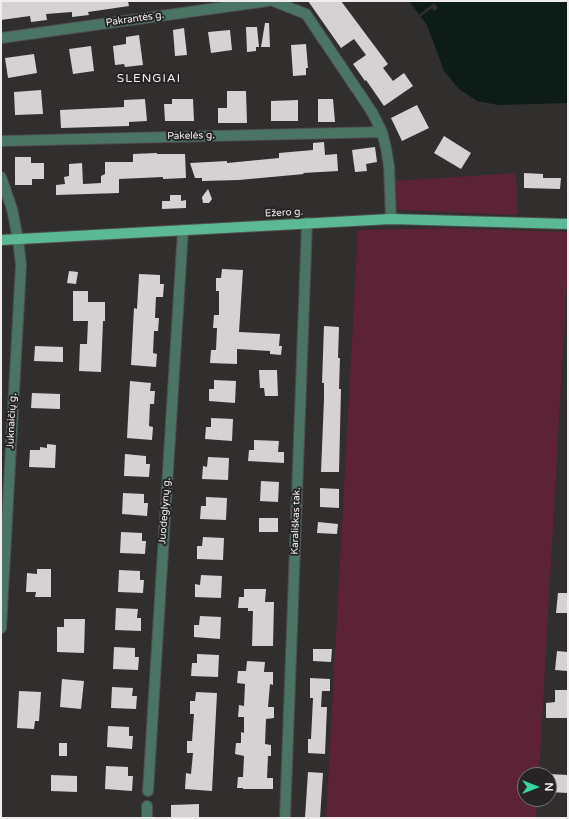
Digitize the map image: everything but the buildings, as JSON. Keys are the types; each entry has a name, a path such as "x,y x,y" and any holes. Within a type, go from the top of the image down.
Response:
{"main road":[{"name":"Ežero g.","path":"1,240 391,219 568,224"}],"street":[{"name":"Pakrantės g.","path":"1,38 268,1"},
{"path":"273,1 306,14 372,112 382,132 386,148 389,166 391,219"},
{"name":"Pakelės g.","path":"1,141 382,132"},
{"name":"Juknaičių g.","path":"1,177 12,209 21,265 1,628"},
{"name":"Karališkas tak.","path":"285,818 307,223"},
{"name":"Juodeglynų g.","path":"148,791 183,230"},
{"path":"147,806 147,818"}],"shaded area":[{"path":"409,1 568,1 568,103 498,105 477,101 459,89 444,71 427,25"},
{"path":"516,173 518,215 397,210 394,181"},
{"path":"442,228 568,232 568,261 539,767 517,767 517,807 537,807 536,818 326,818 358,230"}],"pier":[{"path":"434,3 438,8 434,11 432,8 420,17 419,15"}],"district":[{"name":"SLENGIAI","path":"149,79"}]}
